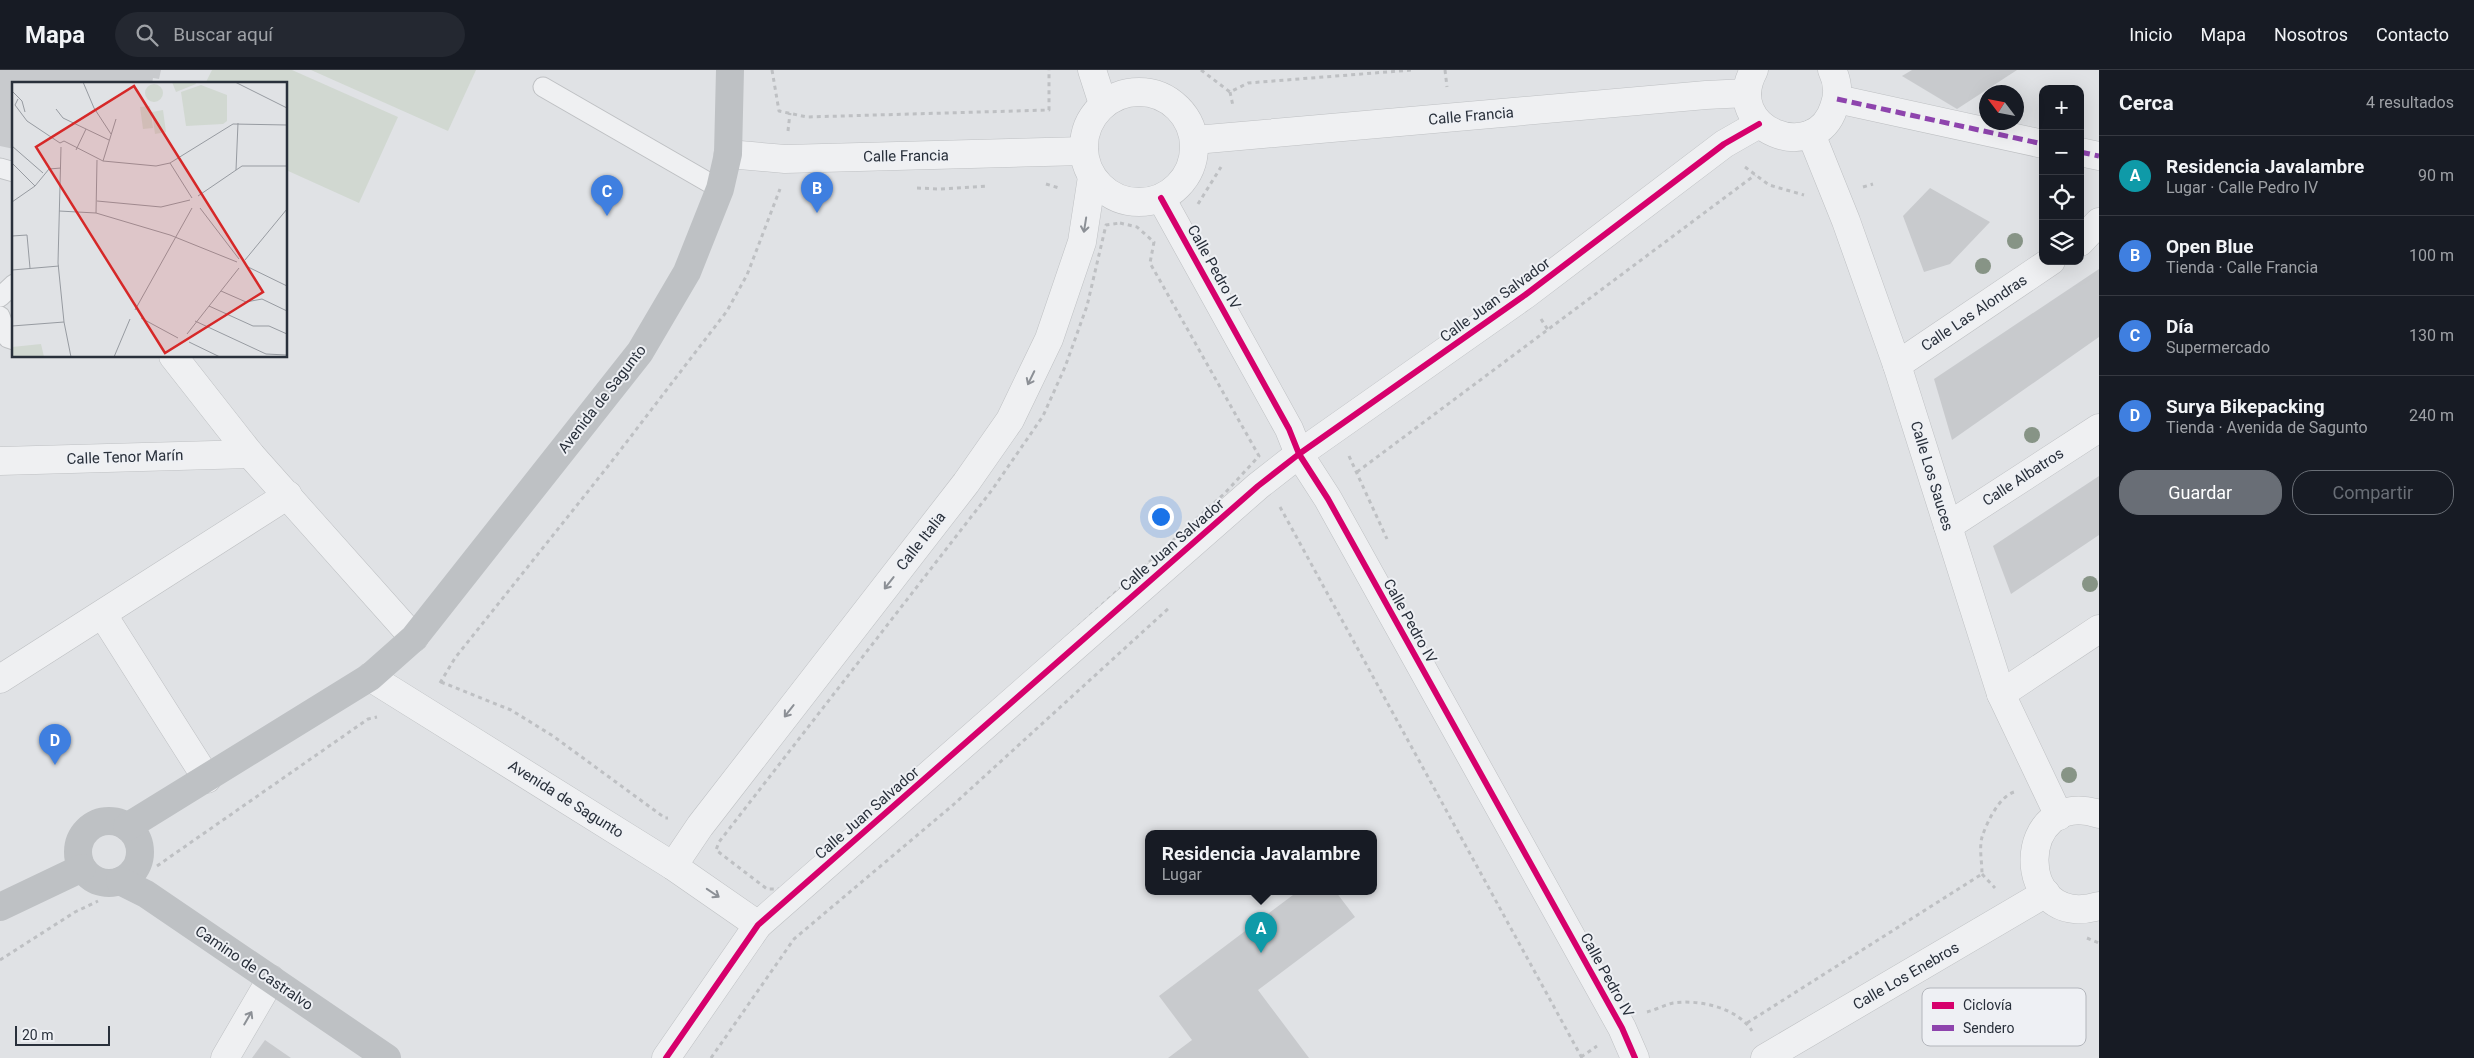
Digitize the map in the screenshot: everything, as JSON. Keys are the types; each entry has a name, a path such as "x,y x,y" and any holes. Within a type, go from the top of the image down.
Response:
{"main road":[{"name":"Avenida de Sagunto","path":"127,827 370,677 414,638 640,352 687,272 720,189 728,154 730,70"},
{"path":"107,821 118,822 127,827 139,842 140,851 134,870 124,883 99,881 89,876 82,868 78,858 78,847 88,829 107,821"},
{"path":"0,907 82,868"},
{"name":"Camino de Castralvo","path":"124,883 146,894 387,1058"}],"street":[{"path":"1092,70 1103,104"},
{"path":"1750,82 1750,110 1759,124 1770,133 1798,138 1811,134 1824,125 1832,114 1837,99 1837,85 1833,70"},
{"name":"Calle Francia","path":"1195,140 1706,95 1750,82"},
{"path":"1134,91 1152,92 1168,98 1181,109 1190,124 1195,140 1194,158 1188,174 1176,189 1161,198 1142,203 1123,200 1106,191 1092,177 1086,164 1084,151 1085,134 1092,118 1103,104 1118,96 1134,91"},
{"path":"1837,99 2039,143"},
{"name":"Calle Juan Salvador","path":"666,1058 758,925 1258,486 1299,454 1525,295 1724,144 1759,124"},
{"name":"Calle Los Sauces","path":"1811,134 1837,198 1897,365 2001,694 2060,816"},
{"name":"Calle Francia","path":"728,154 785,159 1084,151"},
{"path":"2084,153 2099,156"},
{"name":"Calle Italia","path":"672,866 706,819 966,484 1010,420 1049,340 1070,278 1082,242 1092,177"},
{"name":"Calle Pedro IV","path":"1161,198 1289,429 1299,454 1328,499 1492,792 1622,1028 1635,1058"},
{"path":"2084,238 2099,222"},
{"name":"Calle Las Alondras","path":"1897,365 2045,265"},
{"path":"175,358 250,454 414,638"},
{"name":"Calle Albatros","path":"1948,526 2099,428"},
{"name":"Calle Tenor Marín","path":"0,461 250,454"},
{"path":"0,679 103,615 288,495"},
{"path":"103,615 207,779"},
{"path":"2001,694 2099,629"},
{"name":"Avenida de Sagunto","path":"370,677 672,866 758,925"},
{"path":"2099,814 2090,811 2074,811 2060,816 2043,831 2034,851 2034,866 2038,881 2046,893 2058,903 2073,908 2089,909 2099,906"},
{"name":"Calle Los Enebros","path":"1766,1057 2046,893"},
{"path":"225,1058 271,979"}],"lane":[{"path":"543,88 720,189"},
{"path":"0,297 12,286"},
{"path":"0,316 8,338 12,339"}],"path":[{"path":"772,70 778,111 807,117 1049,110 1049,70"},
{"path":"1201,70 1230,92 1248,83 1412,70"},
{"path":"1724,144 1755,175 1768,185 1798,194 1837,198 1873,184"},
{"path":"1388,540 1357,472 1755,175"},
{"path":"1044,183 1060,188 1059,196"},
{"path":"0,960 124,883 368,719 417,705 441,682 455,658 727,311 747,276 781,184"},
{"path":"911,188 939,189 996,186"},
{"path":"1120,223 1138,227 1154,242 1150,264 1259,456 1225,493 1037,666 849,835 782,889 767,889 716,850 719,842 992,490 1043,416 1065,367 1087,306 1106,225 1120,223"},
{"path":"1273,512 1280,506 1374,681 1582,1058"},
{"path":"711,1058 794,939 953,805 1171,606"},
{"path":"441,682 511,710 553,736 665,818 671,818"},
{"path":"1747,1023 1982,874 1982,838 1993,813 2008,794 2043,781"},
{"path":"1645,1013 1674,1003 1718,1006 1747,1023 1766,1057"}],"shaded area":[{"path":"212,70 292,70 398,117 359,203 288,171 288,82 206,82"},
{"path":"311,70 476,70 448,131"}],"building":[{"path":"0,70 161,70 159,79 153,78 152,82 12,82 12,149 0,146"},
{"path":"1912,70 2017,70 1994,85 1979,85 1979,95 1957,109 1902,76"},
{"path":"1930,188 1990,222 1950,264 1924,272 1903,216"},
{"path":"2099,269 2099,337 1952,440 1934,379"},
{"path":"2099,476 2099,535 2011,594 1993,546"},
{"path":"1293,895 1338,895 1355,917 1258,990 1309,1058 1168,1058 1192,1040 1159,996"},
{"path":"265,1040 291,1058 252,1058"}],"marked path":[{"path":"1837,99 2039,143"},
{"path":"2084,153 2099,156"}],"cycle path":[{"path":"666,1058 758,925 1258,486 1299,454 1525,295 1724,144 1759,124"},
{"path":"1161,198 1289,429 1299,454 1328,499 1622,1028 1635,1058"}],"place":[{"name":"Open Blue","path":"817,213"},
{"name":"Día","path":"607,216"},
{"name":"Surya Bikepacking","path":"55,765"},
{"name":"Residencia Javalambre","path":"1261,953"}]}
